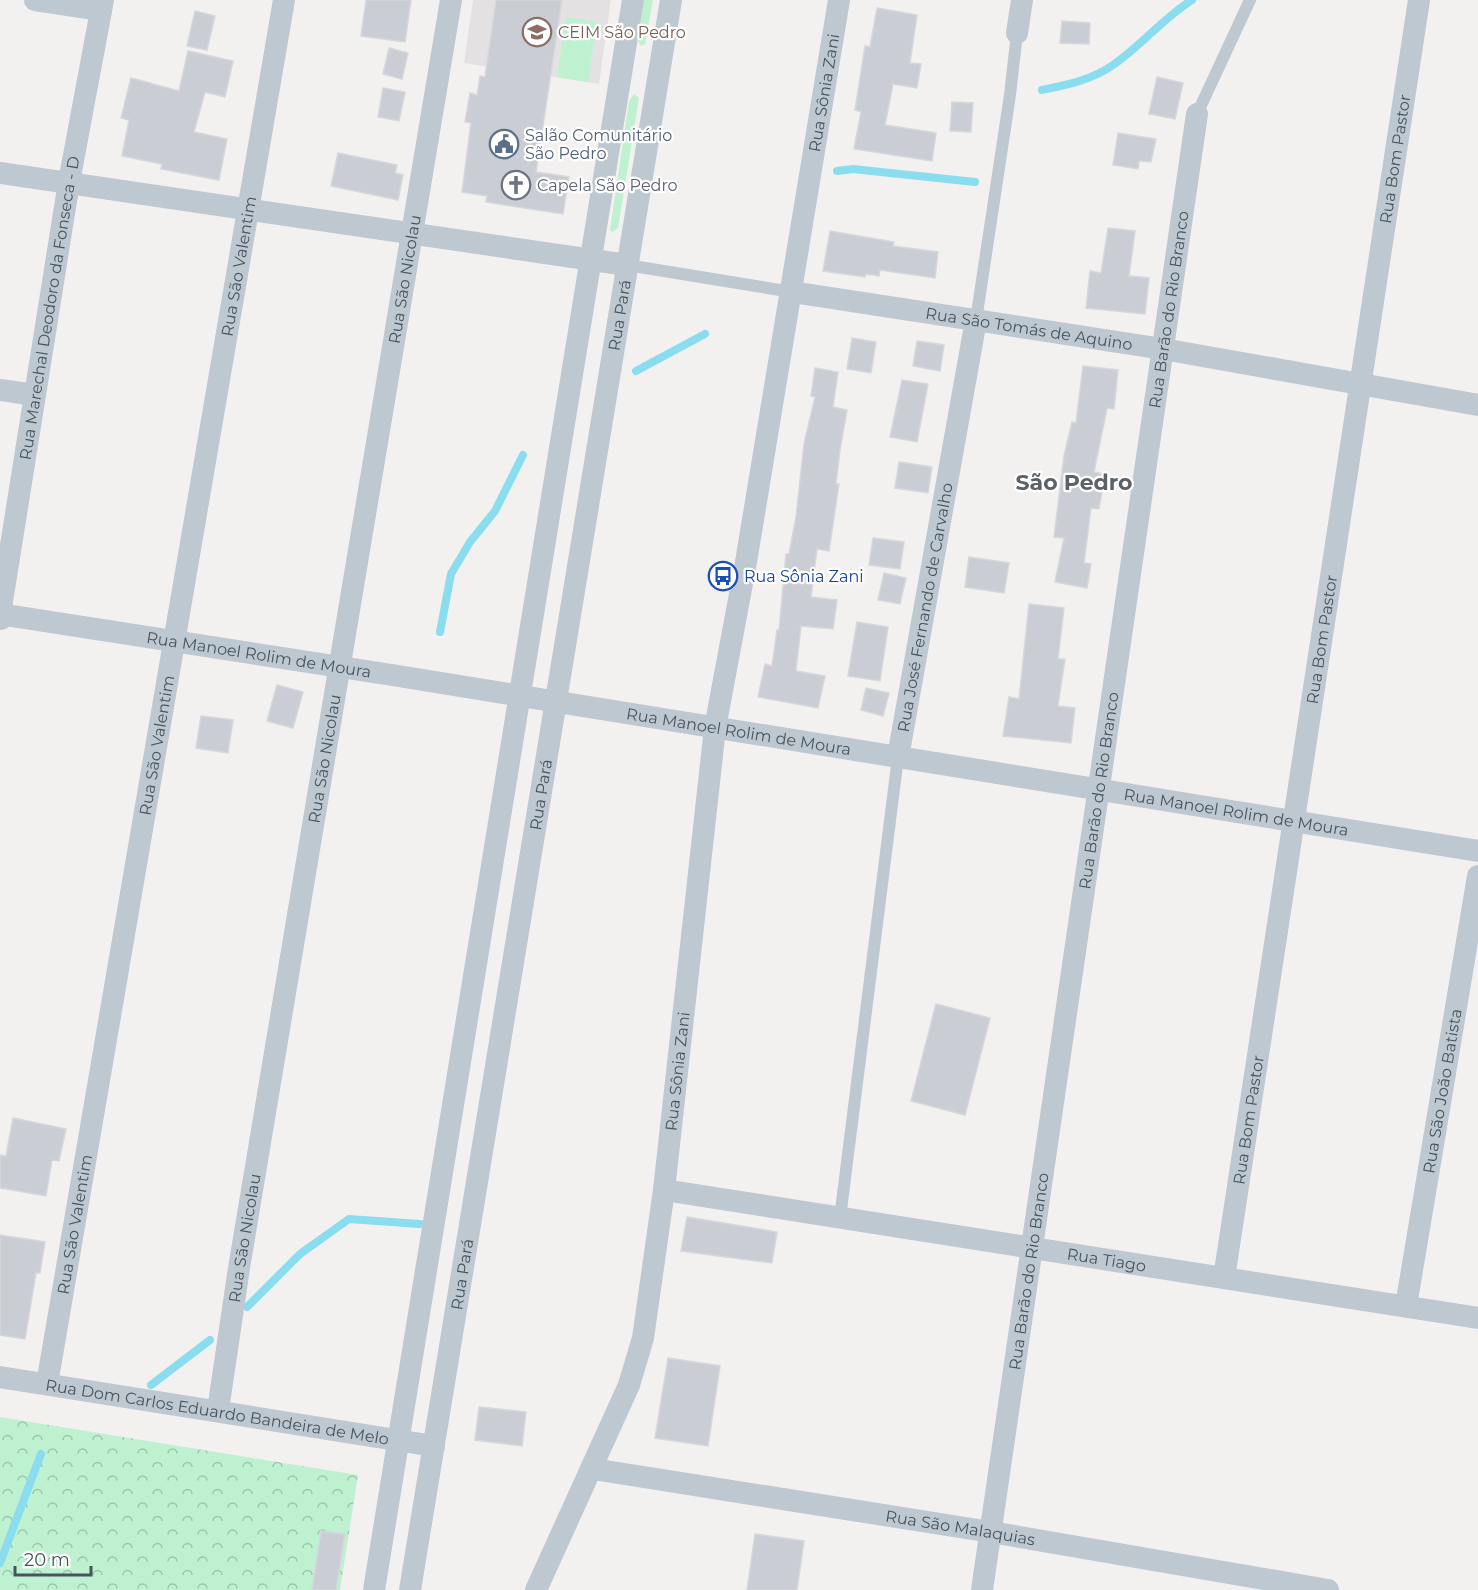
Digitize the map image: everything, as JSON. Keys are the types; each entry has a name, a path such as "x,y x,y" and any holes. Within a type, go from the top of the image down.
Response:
{"street":[{"path":"35,0 102,5"},
{"name":"Rua São Valentim","path":"47,1384 284,0"},
{"name":"Rua São Nicolau","path":"218,1410 238,1268 451,0"},
{"path":"375,1590 633,0"},
{"name":"Rua Pará","path":"410,1590 670,0"},
{"name":"Rua Sônia Zani","path":"536,1590 593,1469 629,1385 643,1338 664,1190 715,728 792,292 839,0"},
{"name":"Rua José Fernando de Carvalho","path":"1017,33 1022,0"},
{"name":"Rua Bom Pastor","path":"1224,1278 1419,0"},
{"name":"Rua Marechal Deodoro da Fonseca - D","path":"0,615 69,182 102,5"},
{"path":"622,65 659,69"},
{"name":"Rua Barão do Rio Branco","path":"982,1590 1197,114"},
{"path":"0,173 627,265"},
{"name":"Rua São Tomás de Aquino","path":"792,292 1163,349 1478,405"},
{"name":"Rua José Fernando de Carvalho","path":"898,757 976,320"},
{"path":"0,390 35,395"},
{"name":"Rua Manoel Rolim de Moura","path":"0,615 339,667 1478,851"},
{"name":"Rua São João Batista","path":"1406,1306 1478,876"},
{"name":"Rua Tiago","path":"664,1190 1478,1318"},
{"name":"Rua Dom Carlos Eduardo Bandeira de Melo","path":"0,1377 434,1446"},
{"name":"Rua São Malaquias","path":"593,1469 991,1532 1328,1590"}],"lane":[{"name":"Rua Barão do Rio Branco","path":"1197,114 1250,0"},
{"name":"Rua José Fernando de Carvalho","path":"976,320 1010,95 1017,33"},
{"path":"627,265 792,292"},
{"name":"Rua José Fernando de Carvalho","path":"840,1218 898,757"}],"shaded area":[{"name":"CEIM São Pedro","path":"473,0 611,0 599,84 464,63"}],"green space":[{"path":"644,0 653,0 645,44 641,46 638,41"},
{"path":"566,17 597,22 588,82 557,77"},
{"path":"634,94 639,98 618,228 612,232 610,230 629,101"},
{"path":"0,1417 358,1475 340,1590 0,1590"}],"building":[{"path":"366,0 411,0 405,42 361,36"},
{"path":"496,0 562,0 536,172 569,177 563,214 486,202 487,196 462,192 471,123 465,122 470,93 477,95 480,76 485,77"},
{"path":"877,8 917,15 910,63 921,64 917,88 893,84 885,125 936,133 932,161 854,149 861,112 855,110 865,46 870,47"},
{"path":"195,11 215,16 207,50 187,46"},
{"path":"1062,21 1090,23 1089,44 1060,43"},
{"path":"389,48 408,53 402,79 383,74"},
{"path":"188,51 233,61 225,97 205,92 194,132 227,139 219,180 161,169 162,164 122,156 129,120 121,118 131,78 179,91"},
{"path":"1157,77 1183,83 1175,119 1149,114"},
{"path":"383,88 405,92 399,121 378,117"},
{"path":"952,102 973,103 971,132 950,131"},
{"path":"1118,133 1156,139 1151,162 1139,161 1138,169 1113,165"},
{"path":"338,153 397,165 395,173 403,175 398,200 331,186"},
{"path":"1108,228 1135,231 1129,276 1149,278 1145,314 1086,308 1090,271 1101,273"},
{"path":"830,231 894,242 893,246 938,252 935,278 880,270 879,276 866,274 865,277 823,271"},
{"path":"852,338 876,342 871,373 847,369"},
{"path":"917,341 944,345 940,371 913,366"},
{"path":"1083,366 1118,370 1114,409 1107,408 1094,472 1105,474 1099,509 1091,508 1084,563 1091,564 1087,588 1055,582 1064,538 1054,537 1064,456 1072,422 1076,423"},
{"path":"815,368 838,372 833,407 847,410 840,450 836,484 839,484 829,551 817,549 811,597 837,600 833,629 801,626 796,671 825,676 818,708 758,697 765,664 772,666 777,630 779,630 786,554 789,554 796,517 804,444 815,397 811,396"},
{"path":"902,380 928,384 917,442 890,437"},
{"path":"899,462 932,467 928,493 895,488"},
{"path":"873,538 904,542 900,569 869,565"},
{"path":"969,557 1009,563 1004,593 965,587"},
{"path":"884,573 906,578 900,604 878,600"},
{"path":"1029,604 1064,608 1058,659 1065,659 1058,706 1075,708 1071,743 1003,736 1009,697 1019,699"},
{"path":"857,622 888,627 880,681 848,676"},
{"path":"277,685 303,692 293,728 267,721"},
{"path":"866,688 889,693 883,716 861,710"},
{"path":"201,716 233,720 228,753 196,748"},
{"path":"936,1004 990,1018 965,1115 911,1101"},
{"path":"13,1118 66,1129 59,1161 52,1160 46,1196 0,1188 0,1155 6,1156"},
{"path":"687,1217 777,1232 772,1263 681,1251"},
{"path":"0,1235 45,1242 40,1273 36,1273 25,1339 0,1335"},
{"path":"668,1358 720,1366 708,1446 655,1438"},
{"path":"479,1407 526,1412 522,1446 475,1440"},
{"path":"321,1531 345,1534 336,1590 312,1590"},
{"path":"755,1534 804,1541 797,1590 747,1590"}],"waterway":[{"path":"1042,90 1079,81 1105,70 1192,0"},
{"path":"837,171 853,169 975,182"},
{"path":"636,371 705,334"},
{"path":"440,632 451,574 470,542 495,511 523,455"},
{"path":"247,1307 300,1254 349,1219 420,1224"},
{"path":"151,1385 210,1340"},
{"path":"0,1563 41,1454"}],"place":[{"name":"CEIM São Pedro","path":"537,32"},
{"name":"Salão Comunitário São Pedro","path":"504,144"},
{"name":"Capela São Pedro","path":"516,185"},
{"name":"Rua Sônia Zani","path":"723,576"}],"district":[{"name":"São Pedro","path":"1074,482"}]}
